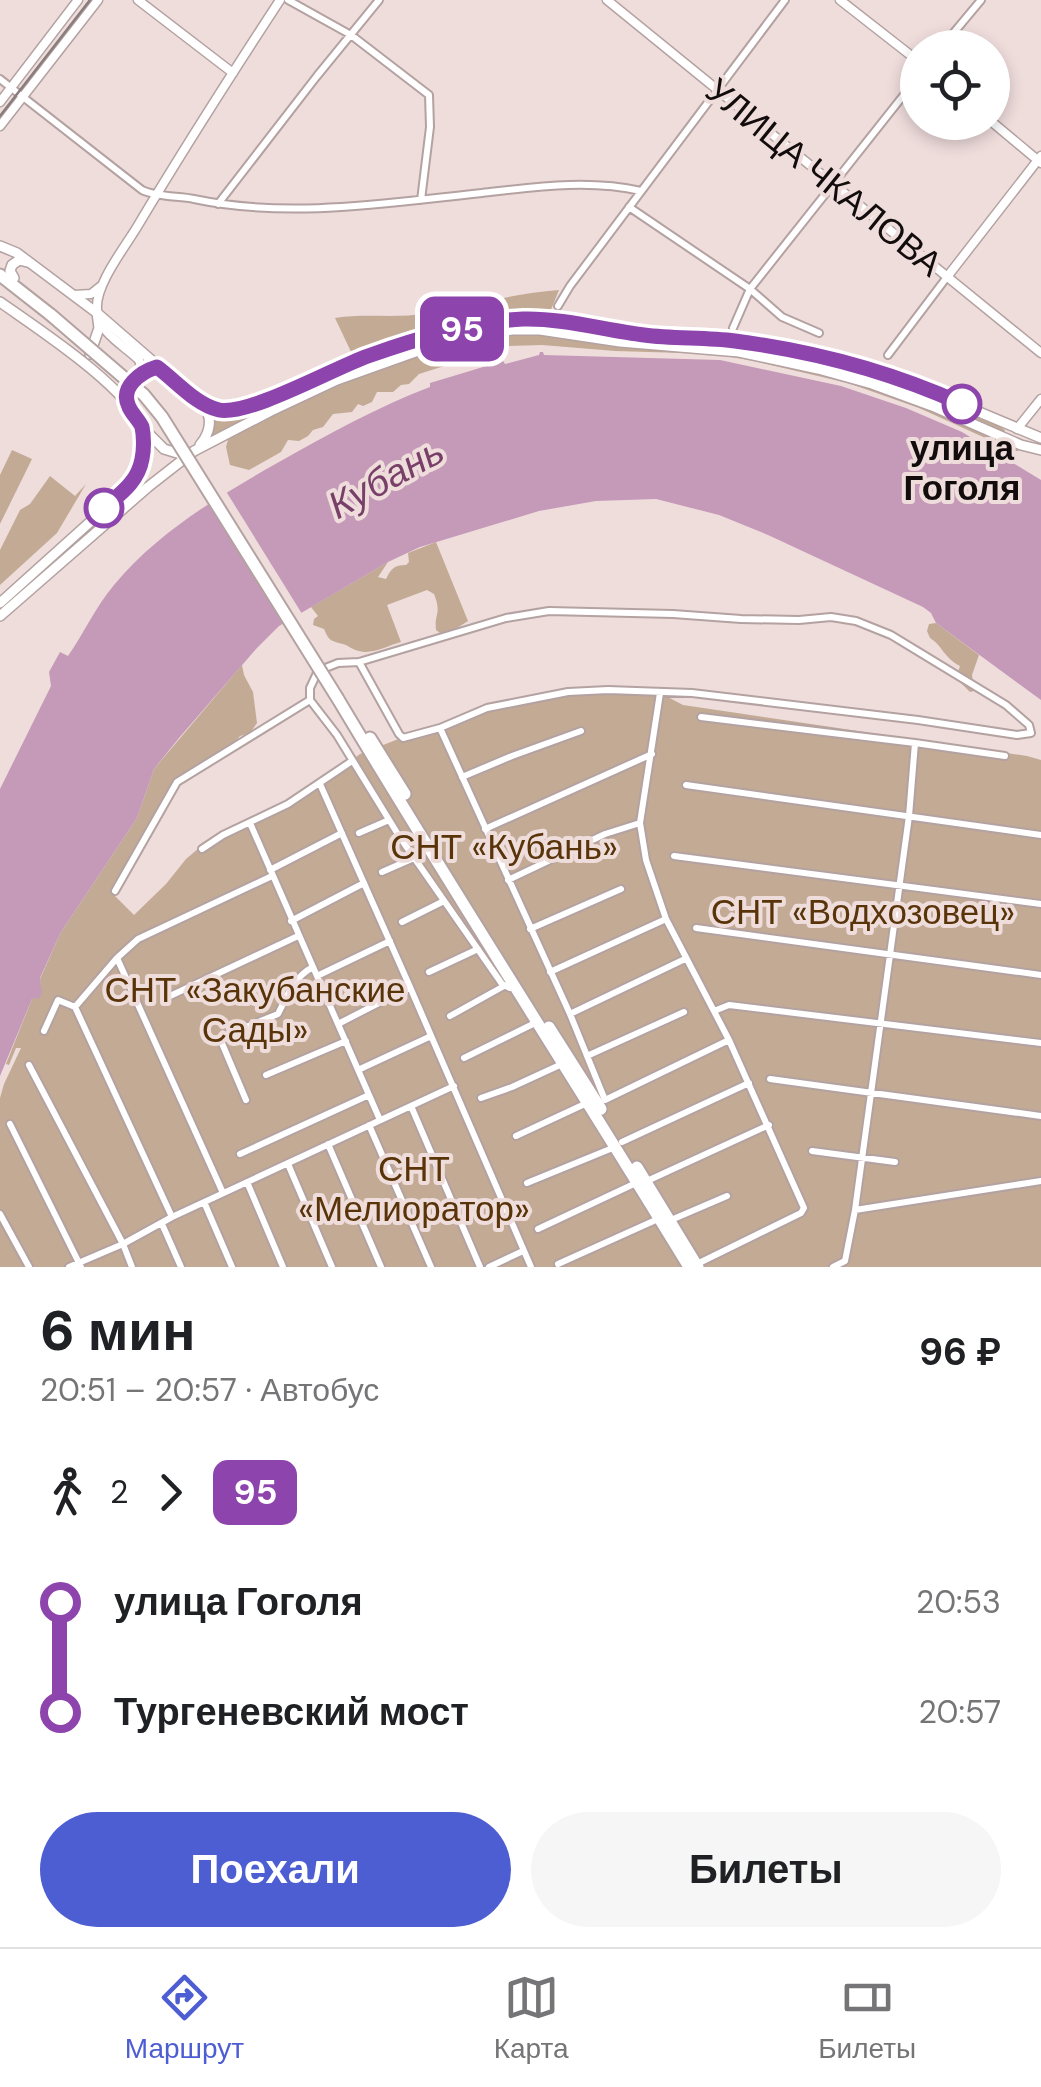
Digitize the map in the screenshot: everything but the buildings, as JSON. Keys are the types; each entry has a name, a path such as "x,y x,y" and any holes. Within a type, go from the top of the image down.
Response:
{"highway":[{"path":"0,266 144,395 182,446 562,1064 596,1101"},
{"path":"0,275 45,308"},
{"path":"516,989 578,1072 689,1265"}],"main road":[{"path":"0,246 17,252 97,313 203,405 210,424 204,441 192,454"},
{"path":"14,278 10,270 14,262 31,264"},
{"path":"0,302 95,372 164,449 192,454"},
{"path":"95,372 91,362 99,328 97,313"},
{"path":"203,405 221,410 246,408 330,370 400,346 482,324 541,319 658,336 741,342 818,356 936,393 1041,438"},
{"path":"0,616 174,464 271,410 337,380 377,364 488,334 526,330 732,350 818,368 908,396 1041,450"},
{"path":"52,339 76,351 108,334 123,336"},
{"path":"126,403 134,380 157,367"},
{"path":"0,603 129,486 142,462 142,426"},
{"path":"1010,440 1016,429"}],"street":[{"path":"0,102 78,0"},
{"path":"0,126 98,0"},
{"path":"138,0 233,73"},
{"path":"134,380 141,364 108,334 97,313 104,282 233,73 284,0 351,35 429,95 430,127 421,200"},
{"path":"218,204 379,0"},
{"name":"УЛИЦА ЧКАЛОВА","path":"607,0 1041,353"},
{"path":"558,306 786,0"},
{"path":"840,0 900,48"},
{"path":"957,30 981,0"},
{"path":"0,79 151,195 173,195 237,207 318,208 548,186 618,186 641,190"},
{"path":"734,328 750,289 900,99"},
{"path":"888,355 1040,159 1010,136"},
{"path":"629,206 750,289 782,317 819,333"},
{"path":"70,294 92,294 104,282"},
{"path":"1016,429 1041,398"},
{"path":"359,662 403,738 440,728 487,708 568,692 608,690 692,693 1017,735 1031,733 1028,725 1006,705 890,635 856,621 831,617 741,619 549,611 506,618 359,662 338,663 318,670 310,688 310,700 338,734 389,820 478,949 516,989 450,1016"},
{"path":"659,692 640,823 646,860 666,919 729,1040 804,1211 689,1265"},
{"path":"115,891 177,782 310,700"},
{"path":"701,717 1004,756"},
{"path":"440,728 570,1014 593,1072 596,1101"},
{"path":"462,777 580,731"},
{"path":"833,1267 845,1261 863,1159 914,743"},
{"path":"485,829 652,754"},
{"path":"202,849 224,834 251,825 288,804 352,761"},
{"path":"320,784 531,1267"},
{"path":"686,785 1041,835"},
{"path":"359,832 389,820"},
{"path":"508,880 605,834 640,823"},
{"path":"251,825 379,1116"},
{"path":"75,1007 116,958 138,939 342,834"},
{"path":"674,856 1041,904"},
{"path":"382,872 414,858"},
{"path":"291,921 364,883"},
{"path":"530,929 621,889"},
{"path":"402,922 444,901"},
{"path":"550,972 666,919"},
{"path":"696,928 1041,975"},
{"path":"170,996 298,936"},
{"path":"317,976 390,941"},
{"path":"429,972 478,949"},
{"path":"116,958 223,1193"},
{"path":"570,1014 685,959"},
{"path":"246,1100 221,1040 278,1014 295,981 312,967"},
{"path":"338,1024 410,987"},
{"path":"44,1030 58,1000 75,1007 172,1217"},
{"path":"714,1011 730,1004 1041,1043"},
{"path":"587,1056 684,1012"},
{"path":"464,1058 538,1022"},
{"path":"358,1070 430,1036"},
{"path":"266,1075 346,1040"},
{"path":"516,1136 729,1040"},
{"path":"481,1098 562,1064"},
{"path":"29,1065 132,1267"},
{"path":"578,1072 593,1072"},
{"path":"770,1079 1041,1116"},
{"path":"526,1183 748,1083"},
{"path":"69,1267 370,1125 379,1116 454,1086"},
{"path":"240,1154 369,1095"},
{"path":"412,1106 480,1267"},
{"path":"10,1124 80,1265"},
{"path":"370,1125 431,1267"},
{"path":"538,1230 769,1126"},
{"path":"328,1144 381,1267"},
{"path":"812,1151 896,1162"},
{"path":"288,1164 332,1267"},
{"path":"855,1210 1041,1180"},
{"path":"247,1182 283,1267"},
{"path":"558,1264 727,1196"},
{"path":"204,1202 232,1267"},
{"path":"0,1214 28,1267"},
{"path":"162,1224 182,1267"},
{"path":"489,1267 523,1251"}],"green space":[{"path":"559,290 548,317 506,315 353,356 335,318 416,315"},
{"path":"536,323 694,340 799,357 901,384 1005,430 1004,433 826,368 535,327 390,358 208,440 210,409 225,414 253,409 341,370 413,345 486,328"},
{"path":"512,333 729,353 850,380 1019,448 1014,451 919,408 848,383 758,362 716,354 542,345 507,346 419,374 393,392 377,392 372,402 358,404 352,412 333,414 323,427 299,441 288,440 281,452 249,470 230,465 226,447 229,436 351,378 423,354"},
{"path":"12,450 32,459 0,524 0,475"},
{"path":"50,476 75,496 86,484 57,533 0,585 0,550 20,510 30,504"},
{"path":"436,542 468,621 440,633 436,630 436,601 427,590 387,605 401,642 380,649 357,650 331,640 324,629 313,625 318,616 311,607 388,562 378,577 386,579 393,568 409,562 408,553"},
{"path":"936,623 979,655 972,675 974,691 970,692 956,678 960,666 930,638 929,624"},
{"path":"242,665 253,692 257,723 250,733 183,774 162,818 113,891 134,915 199,848 320,784 360,754 485,707 601,686 636,687 683,705 1041,760 1041,1267 0,1267 0,1098 21,1048 16,1048 9,1065 6,1064 32,999 41,993 40,979 61,932 137,818 154,769"}],"water":[{"name":"Кубань","path":"540,352 720,360 841,386 962,432 1041,480 1041,700 936,623 923,607 719,515 656,499 596,501 539,511 420,547 279,626 154,769 137,818 61,932 40,978 42,993 32,999 0,1076 0,789 51,686 49,672 60,652 68,656 101,602 150,548 212,502 335,431 430,387 430,383"}],"pier":[{"path":"224,488 304,617 286,628 206,499"}],"tram line":[{"path":"0,116 90,0"}],"bus line":[{"name":"95","path":"104,508 129,486 142,462 142,426 126,403 132,382 147,370 157,367 203,405 233,411 368,356 504,320 541,319 771,347 888,376 962,404"}],"place":[{"name":"улица Гоголя","path":"962,404"}],"park label":[{"name":"СНТ «Кубань»","path":"504,847"},
{"name":"СНТ «Водхозовец»","path":"863,912"},
{"name":"СНТ «Закубанские Сады»","path":"255,1010"},
{"name":"СНТ «Мелиоратор»","path":"414,1189"}]}
